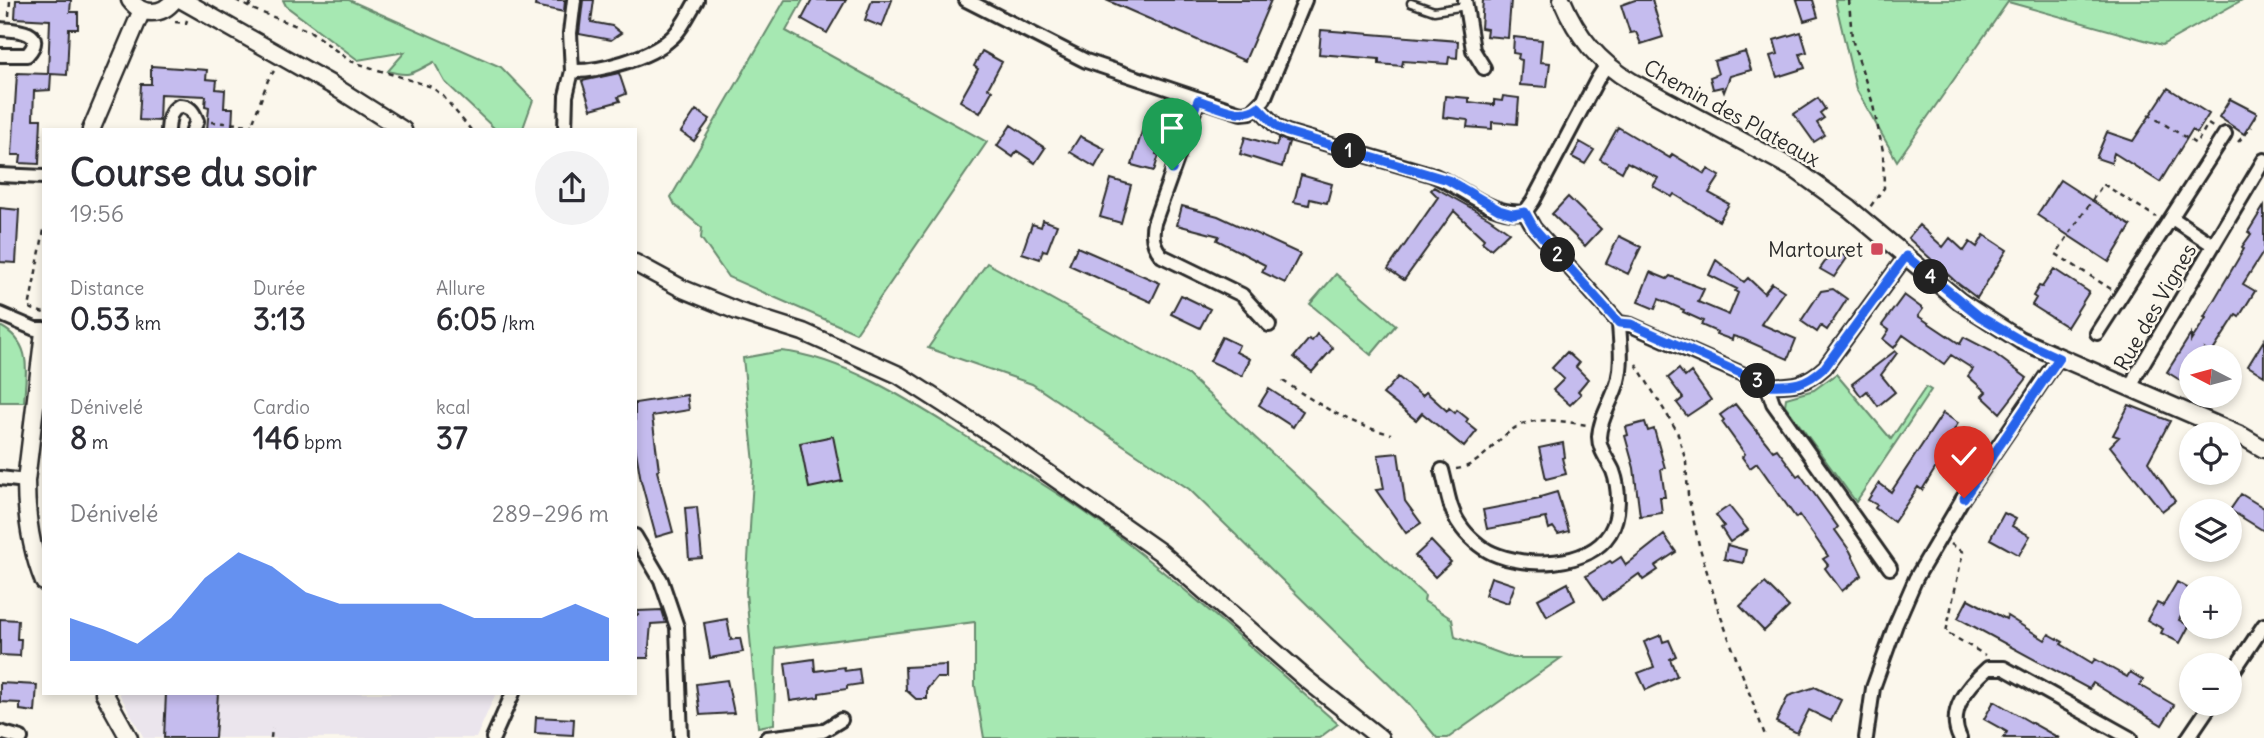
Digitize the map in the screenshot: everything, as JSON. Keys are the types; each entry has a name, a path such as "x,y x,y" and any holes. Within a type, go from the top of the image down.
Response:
{"street":[{"path":"92,128 136,5 157,12 165,9 174,0"},
{"path":"182,0 399,128"},
{"path":"565,128 566,96 572,71 570,33 574,0"},
{"path":"572,71 613,65 660,47 672,38 697,0"},
{"path":"966,0 1086,61 1241,113 1251,112 1264,99 1305,0"},
{"name":"Chemin des Plateaux","path":"1562,0 1584,41 1606,66 1796,170 1862,219 1979,316 2020,340 2242,436 2264,449"},
{"path":"1465,3 1473,50 1484,68"},
{"path":"0,29 25,30 32,37 33,44 27,55 0,55"},
{"path":"1258,107 1277,127 1287,132 1448,180 1499,210 1513,214 1525,212 1533,201 1606,66"},
{"path":"1198,100 1154,223 1152,231 1156,249 1162,256 1242,295 1269,325"},
{"path":"168,128 172,110 179,106 190,109 195,125"},
{"name":"Rue des Vignes","path":"2097,333 2225,134"},
{"name":"Rue des Vignes","path":"2131,388 2136,375 2264,160"},
{"path":"0,175 42,177"},
{"path":"1442,470 1459,525 1490,552 1507,558 1542,562 1566,560 1586,553 1601,545 1610,533 1616,517 1616,484 1600,444 1601,427 1618,383 1621,362 1619,323 1534,228 1525,212"},
{"name":"Rue des Vignes","path":"2169,221 2214,245"},
{"path":"1619,323 1631,324 1767,385 1790,386 1811,380 1825,367 1906,256"},
{"path":"637,264 683,289 737,311 803,332 899,375 1005,443 1160,552 1306,679 1380,738"},
{"path":"0,314 42,331"},
{"path":"42,350 26,481 29,530 42,575"},
{"path":"1866,738 1874,688 1896,624 1916,578 1940,536 2059,358"},
{"path":"1767,385 1773,403 1890,568"},
{"path":"0,478 26,481"},
{"path":"637,539 661,580 677,627 681,738"},
{"path":"2242,659 2264,625"},
{"path":"1960,738 1957,732 1958,707 1969,685 1989,668 2004,668 2130,738"},
{"path":"105,695 128,738"},
{"path":"493,738 512,695"},
{"path":"2188,738 2203,716"},
{"path":"767,738 822,731 841,720"},
{"path":"0,732 21,738"}],"lane":[{"path":"1411,3 1434,11 1465,3"}],"path":[{"path":"236,0 310,31 350,61 432,87 469,128"},
{"path":"249,7 252,0"},
{"path":"1849,0 1852,39 1872,101 1883,151 1884,188 1862,219"},
{"path":"195,125 251,127 268,80 282,58"},
{"path":"2148,114 2196,145 2208,124 2239,143 2252,127"},
{"path":"2121,296 2056,254 2103,184 2169,221"},
{"path":"42,240 29,308 42,312"},
{"path":"1620,348 1627,350 1677,431 1686,462 1688,495 1718,609 1766,738"},
{"path":"1283,381 1348,421 1367,429 1391,434"},
{"path":"1442,470 1465,468 1474,463 1508,432 1522,424 1553,421 1601,427"},
{"path":"1940,536 1963,552 1947,632 1985,655 1989,668"},
{"path":"271,738 272,729"}],"shaded area":[{"path":"120,695 495,695 476,738 144,738"}],"green space":[{"path":"283,0 349,0 501,67 533,100 523,128 494,128 445,82 434,62 412,73 402,74 388,71 405,52 358,60 286,6"},
{"path":"785,0 803,0 786,31 987,142 856,333 728,277 701,238 702,228 675,205 671,197"},
{"path":"1835,0 2242,0 2162,45 2008,2 1897,161 1856,89"},
{"path":"987,263 1188,375 1425,596 1424,601 1452,619 1455,637 1513,658 1561,658 1448,738 1437,738 1406,701 1189,489 1032,384 928,348"},
{"path":"1336,274 1396,325 1371,355 1310,304"},
{"path":"0,326 11,333 23,349 26,369 24,402 0,402"},
{"path":"781,351 827,362 874,382 1063,497 1104,525 1178,584 1338,724 1319,738 984,738 975,686 975,622 776,648 774,724 758,727 746,592 754,463 743,358"},
{"path":"1836,374 1891,439 1926,387 1931,390 1856,502 1785,405 1786,398 1814,390"}],"building":[{"path":"16,0 71,0 70,12 78,12 78,29 69,29 67,75 51,74 50,90 34,91 33,119 41,119 39,164 20,163 21,155 12,155 17,73 48,74 50,20 15,18"},
{"path":"536,0 565,0 564,12 535,6"},
{"path":"583,0 594,0 591,22 612,26 621,33 611,40 579,34"},
{"path":"812,0 846,0 827,33 802,19"},
{"path":"872,0 892,0 882,27 865,20"},
{"path":"1106,0 1271,0 1245,61"},
{"path":"1483,0 1511,0 1508,38 1486,36 1487,29 1481,28"},
{"path":"1635,0 1652,0 1663,37 1641,44 1636,32 1630,33 1621,5"},
{"path":"1797,0 1813,0 1818,17 1804,21"},
{"path":"1321,30 1458,41 1457,58 1449,57 1448,64 1403,61 1402,66 1379,64 1379,59 1319,54"},
{"path":"1801,32 1807,52 1800,54 1805,68 1777,77 1770,56 1778,54 1774,40"},
{"path":"1514,37 1542,40 1540,62 1550,63 1547,87 1520,85 1522,60 1518,59 1519,54 1513,53"},
{"path":"982,51 1002,62 988,88 992,91 980,113 960,101 978,69 974,66"},
{"path":"1745,52 1751,70 1730,76 1724,92 1722,87 1713,89 1710,77 1718,74 1714,61"},
{"path":"151,66 207,70 206,79 217,80 216,89 225,90 224,108 233,108 232,128 207,128 209,107 205,106 206,96 160,94 159,121 139,120 141,84 151,84"},
{"path":"619,73 626,94 618,97 620,101 591,109 582,81"},
{"path":"2168,88 2209,114 2197,133 2192,130 2160,182 2114,153 2111,163 2096,158 2107,132 2133,141"},
{"path":"1445,96 1469,98 1469,102 1494,105 1494,100 1502,101 1503,96 1519,98 1517,124 1492,122 1492,129 1467,127 1468,120 1443,117"},
{"path":"1818,98 1825,109 1820,113 1824,118 1817,123 1825,135 1814,142 1794,114"},
{"path":"2230,99 2257,113 2244,134 2219,117"},
{"path":"696,110 710,119 694,141 681,132"},
{"path":"1011,125 1045,148 1035,163 1017,151 1013,157 997,146"},
{"path":"1618,127 1670,158 1672,154 1705,174 1708,169 1720,176 1709,193 1729,204 1719,221 1674,194 1672,197 1653,186 1658,178 1627,162 1622,172 1600,159"},
{"path":"1143,128 1162,134 1154,171 1132,165"},
{"path":"1080,136 1105,149 1095,167 1070,152"},
{"path":"1245,137 1276,146 1279,138 1289,142 1282,167 1240,154"},
{"path":"1580,142 1594,150 1585,164 1572,157"},
{"path":"1301,175 1332,184 1327,203 1310,199 1309,205 1294,202"},
{"path":"1111,179 1131,185 1121,223 1100,217"},
{"path":"2060,180 2131,226 2109,262 2037,215"},
{"path":"1434,187 1509,232 1491,249 1454,211 1404,280 1388,269 1438,197 1431,190"},
{"path":"1568,197 1601,229 1585,246 1552,214"},
{"path":"1182,206 1218,216 1300,254 1285,283 1262,272 1265,265 1217,240 1219,236 1177,225"},
{"path":"2264,206 2264,251 2243,284 2255,291 2217,345 2184,345 2191,334 2191,341 2206,318 2204,317 2244,249 2242,247 2251,234 2248,232"},
{"path":"0,208 19,210 16,263 0,262"},
{"path":"1043,220 1057,225 1047,251 1043,250 1040,259 1022,253 1032,224 1041,227"},
{"path":"1919,225 1943,247 1950,238 1964,251 1970,242 1977,247 1984,235 2007,250 1977,298 1908,238"},
{"path":"1619,236 1641,247 1628,274 1606,263"},
{"path":"1077,247 1160,283 1151,302 1069,265"},
{"path":"1834,249 1847,258 1834,277 1820,269"},
{"path":"1716,260 1744,282 1748,278 1764,293 1772,283 1784,291 1761,324 1796,339 1788,359 1743,339 1733,336 1732,340 1716,334 1717,332 1701,325 1703,321 1659,299 1655,309 1638,302 1650,272 1667,279 1670,276 1704,289 1698,302 1729,315 1738,293 1735,291 1737,289 1709,275"},
{"path":"2054,269 2089,292 2067,327 2032,305 2036,298 2033,296 2039,286 2042,287"},
{"path":"1833,289 1847,299 1827,330 1821,326 1817,332 1801,321 1821,291"},
{"path":"1181,295 1210,309 1200,328 1171,314"},
{"path":"1904,295 1923,309 1918,316 1960,344 1964,337 1991,351 2027,378 2000,413 1982,396 1986,392 1968,376 1973,369 1951,355 1944,364 1903,335 1894,348 1883,339 1889,330 1882,325"},
{"path":"1317,334 1333,348 1312,372 1294,357 1309,339 1312,341"},
{"path":"1222,337 1239,345 1236,352 1250,359 1242,376 1210,361"},
{"path":"2264,340 2264,376 2248,366"},
{"path":"1895,351 1897,353 1881,375 1895,392 1878,406 1867,391 1861,396 1852,384"},
{"path":"1567,352 1579,363 1576,367 1588,379 1578,391 1581,394 1570,405 1553,390 1564,379 1552,368"},
{"path":"2179,353 2179,380 2167,372"},
{"path":"1679,369 1685,377 1691,372 1711,400 1687,416 1677,403 1683,398 1668,378"},
{"path":"1398,377 1422,396 1426,392 1447,411 1449,408 1455,413 1457,410 1468,419 1466,422 1477,431 1464,447 1422,413 1416,420 1383,394"},
{"path":"1269,389 1303,411 1293,427 1259,405"},
{"path":"687,395 689,410 652,416 657,471 673,532 656,537 637,458 637,403"},
{"path":"1735,404 1773,451 1777,449 1797,476 1800,474 1838,527 1835,530 1862,575 1842,591 1825,568 1828,565 1823,559 1828,556 1799,515 1796,518 1757,463 1750,468 1742,457 1745,454 1720,415"},
{"path":"2129,405 2170,421 2148,462 2175,501 2162,511 2110,446 2119,437 2113,435"},
{"path":"1943,413 1958,423 1954,430 1958,432 1922,490 1918,487 1894,522 1868,500 1879,483 1891,492"},
{"path":"1645,422 1648,431 1654,429 1665,468 1661,469 1665,497 1660,497 1662,513 1640,516 1634,468 1625,436 1628,435 1626,427"},
{"path":"833,436 842,481 809,488 800,443"},
{"path":"1563,443 1565,457 1562,458 1566,474 1546,479 1539,448"},
{"path":"1398,453 1405,501 1421,523 1406,533 1376,490 1384,489 1378,455"},
{"path":"1557,492 1569,531 1558,534 1553,527 1549,529 1546,518 1487,529 1483,510 1540,499"},
{"path":"2241,494 2264,508 2264,531 2242,517 2242,499 2238,499"},
{"path":"1729,506 1748,530 1730,542 1716,515"},
{"path":"697,507 702,558 689,559 685,508"},
{"path":"2004,513 2016,519 2012,526 2030,536 2019,555 1990,539"},
{"path":"1664,535 1676,552 1655,566 1658,570 1643,580 1639,574 1603,600 1586,576 1621,557 1626,565"},
{"path":"1431,541 1451,562 1435,577 1415,556"},
{"path":"1727,545 1746,550 1743,563 1724,559"},
{"path":"1491,577 1515,585 1508,603 1485,595"},
{"path":"2177,582 2179,583 2179,639 2182,639 2180,643 2161,633 2163,629 2147,620 2157,603 2163,606"},
{"path":"1568,583 1575,600 1547,616 1538,599"},
{"path":"1765,583 1789,607 1764,631 1740,606"},
{"path":"1968,599 2006,619 2007,616 2045,640 2049,634 2092,663 2095,659 2127,677 2130,672 2143,680 2140,685 2174,705 2162,725 2093,683 2089,689 1958,618"},
{"path":"662,610 666,623 651,624 648,658 637,658 638,611"},
{"path":"0,619 18,620 20,656 0,655"},
{"path":"727,619 731,640 740,638 743,652 710,658 704,623"},
{"path":"1661,635 1663,642 1669,640 1676,656 1670,659 1677,676 1646,690 1638,673 1654,667 1644,642"},
{"path":"814,659 815,671 844,667 845,671 859,669 861,684 819,693 819,697 790,701 785,663"},
{"path":"946,665 946,678 936,678 927,689 927,699 916,699 906,690 905,667"},
{"path":"727,680 734,713 700,715 696,684"},
{"path":"0,683 37,685 35,712 20,710 20,703 0,702"},
{"path":"1815,687 1841,700 1831,721 1809,710 1797,733 1776,722 1788,696"},
{"path":"166,695 218,695 215,738 164,738"},
{"path":"1994,701 2059,738 2004,738 2007,732 1984,719"},
{"path":"536,717 574,719 573,735 535,733"}],"place":[{"name":"Martouret","path":"1877,249"}],"route":[{"path":"1172,170 1198,100 1241,113 1251,112 1258,107 1277,127 1287,132 1448,180 1499,210 1513,214 1525,212 1534,228 1619,323 1631,324 1767,385 1790,386 1811,380 1839,351 1906,256 1979,316 2020,340 2059,358 1964,498"}]}
